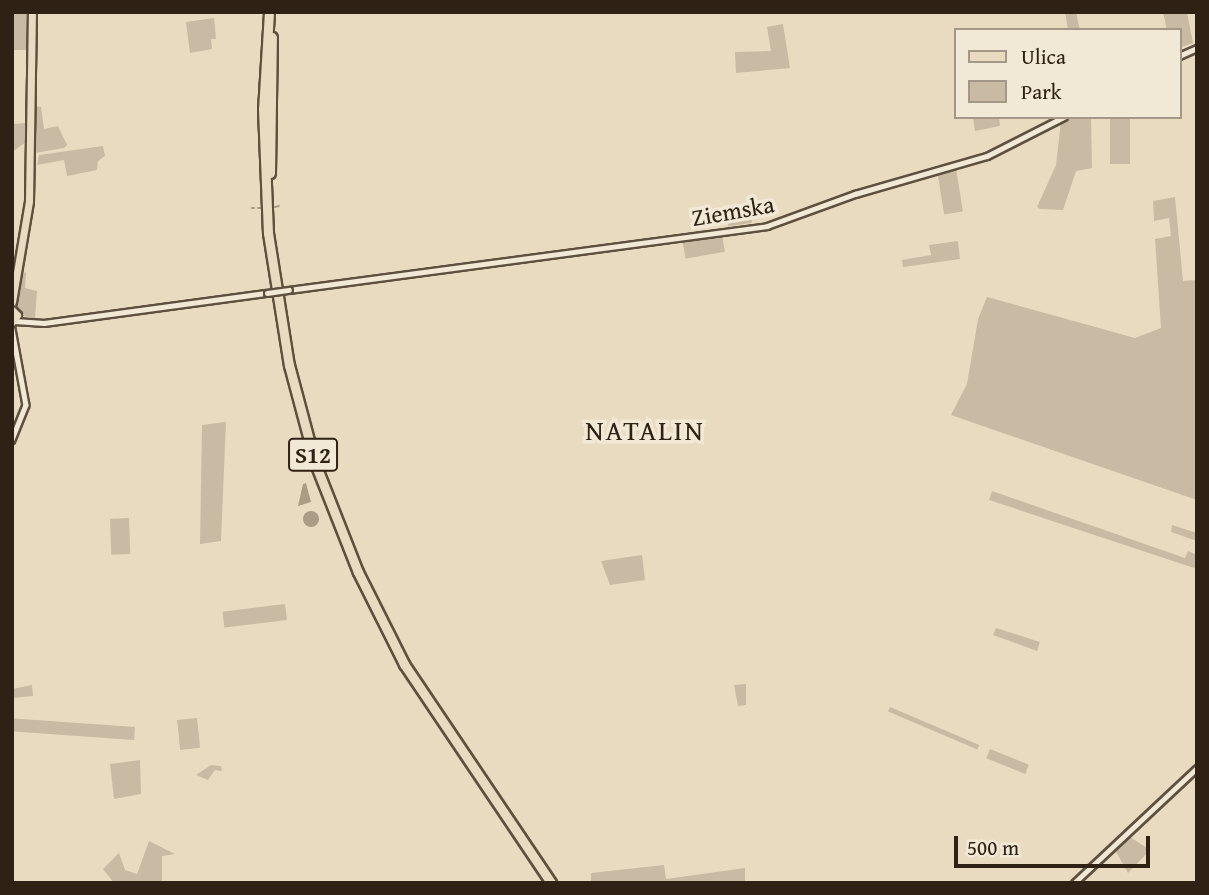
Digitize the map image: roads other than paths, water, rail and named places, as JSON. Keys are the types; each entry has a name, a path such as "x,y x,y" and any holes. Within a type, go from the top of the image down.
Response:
{"highway":[{"name":"S12","path":"269,12 262,109 269,240 289,365 316,463 358,572 400,656 528,846 556,883"},
{"name":"S12","path":"275,12 269,124 274,238 292,349 317,450 354,551 400,645 449,728 551,883"}],"main road":[{"path":"14,316 29,201 33,12"}],"street":[{"path":"1181,55 1197,48"},
{"name":"Ziemska","path":"14,316 28,321 69,320 767,226 855,194 986,156 1061,119"},
{"path":"12,440 26,405 14,316"},
{"path":"1074,883 1197,768"}],"waterway":[{"path":"27,52 28,83"},
{"path":"36,97 36,102"},
{"path":"26,105 26,147"},
{"path":"35,151 36,107"},
{"path":"34,173 35,156"},
{"path":"275,207 279,206"}],"district":[{"name":"NATALIN","path":"645,430"}]}
